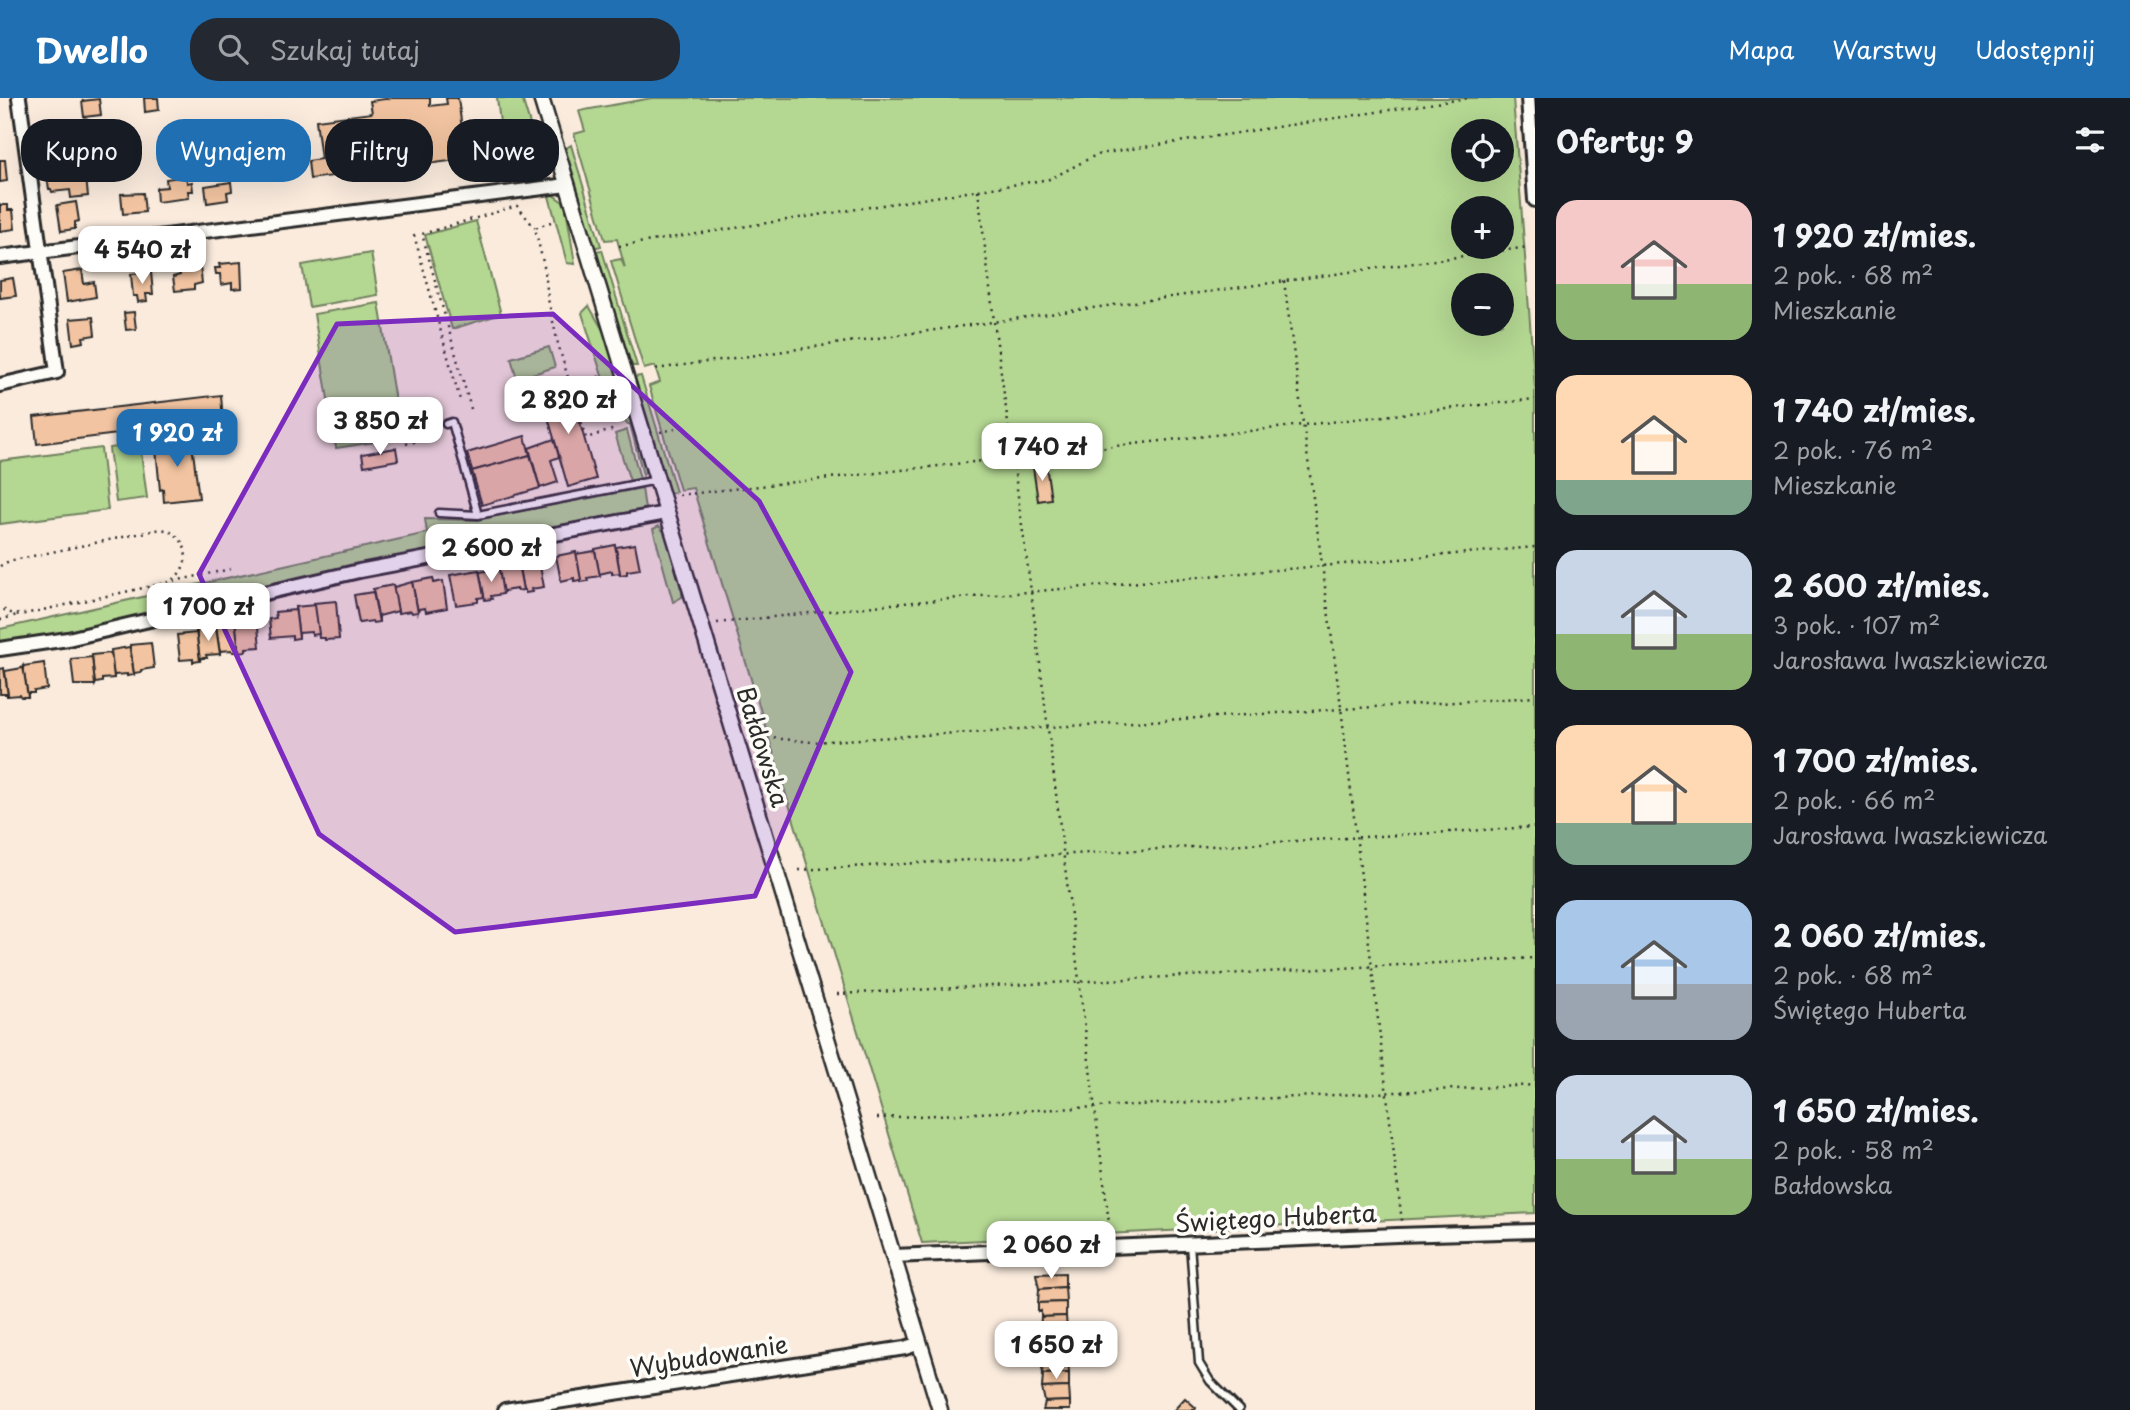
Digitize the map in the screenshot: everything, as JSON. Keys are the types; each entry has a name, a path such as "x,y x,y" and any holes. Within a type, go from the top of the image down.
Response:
{"street":[{"path":"0,385 57,372 19,98"},
{"name":"Bałdowska","path":"541,98 940,1410"},
{"path":"1528,98 1532,112 1535,200"},
{"path":"0,257 567,185"},
{"path":"0,649 68,639 359,571 666,513"},
{"name":"Świętego Huberta","path":"893,1256 1535,1231"},
{"name":"Wybudowanie","path":"505,1410 891,1350 920,1343"}],"lane":[{"path":"446,424 452,422 478,515"},
{"path":"439,513 478,515 657,480"},
{"path":"1190,1244 1199,1363 1210,1381 1239,1410"}],"path":[{"path":"619,246 1050,179 1105,153 1469,98"},
{"path":"978,190 1031,591 1110,1231"},
{"path":"471,409 422,234 517,206 535,228 548,299 586,438 615,429"},
{"path":"535,228 551,222"},
{"path":"414,235 460,400"},
{"path":"656,369 1528,247"},
{"path":"1284,281 1341,710 1404,1235"},
{"path":"561,372 566,371"},
{"path":"598,376 622,416"},
{"path":"516,386 518,396"},
{"path":"680,495 1535,399"},
{"path":"660,432 675,429"},
{"path":"406,444 414,442 431,430"},
{"path":"0,566 9,561 160,528 177,536 185,550 183,568 170,582"},
{"path":"717,623 1031,591 1535,547"},
{"path":"0,620 231,569"},
{"path":"0,608 20,615"},
{"path":"760,738 812,742 1535,698"},
{"path":"799,870 1535,827"},
{"path":"837,994 1535,958"},
{"path":"877,1118 1535,1085"}],"highlighted area":[{"path":"553,314 759,501 851,672 755,896 455,932 319,834 199,574 337,324"}],"green space":[{"path":"497,98 522,98 528,119 500,119"},
{"path":"652,98 1513,98 1535,389 1535,1213 922,1243 693,488 680,490 649,386 660,382 655,366 644,369 611,261 621,259 625,268 617,239 605,240 574,134 585,131 579,111"},
{"path":"571,145 601,246 593,248 565,149"},
{"path":"553,195 563,202 566,208 575,264 567,263 549,196"},
{"path":"476,221 501,314 452,329 425,235"},
{"path":"602,250 637,366 633,366 629,359 596,251"},
{"path":"371,253 378,295 309,307 302,265"},
{"path":"379,303 401,438 336,448 314,314"},
{"path":"589,306 604,332 644,464 643,475 630,424 627,424 605,385 582,313"},
{"path":"549,347 555,367 517,379 511,358"},
{"path":"641,376 676,492 669,491 635,377"},
{"path":"627,430 640,479 630,481 615,434"},
{"path":"140,444 147,498 116,502 109,448"},
{"path":"101,448 108,510 0,524 0,461"},
{"path":"642,488 645,509 372,562 79,631 0,642 0,629 427,533 425,519 475,520"},
{"path":"659,526 665,533 682,592 682,597 673,602 653,529"}],"building":[{"path":"144,98 158,98 159,110 145,112"},
{"path":"430,98 430,106 447,104 446,98 458,98 461,119 447,119 447,161 433,163 433,119 325,119 325,177 311,179 311,161 321,159 316,120 372,113 370,101"},
{"path":"99,99 101,115 84,117 82,101"},
{"path":"0,160 5,160 7,181 0,182"},
{"path":"48,182 86,182 88,196 71,198 70,190 52,192"},
{"path":"166,182 192,182 193,191 188,191 189,198 157,202 156,188 167,187"},
{"path":"231,182 232,191 227,192 228,200 207,203 205,186"},
{"path":"143,193 145,212 123,214 121,194"},
{"path":"76,202 79,221 75,222 75,229 61,231 57,205"},
{"path":"0,205 8,205 8,210 13,210 15,229 0,231"},
{"path":"241,262 242,288 232,289 232,283 221,285 220,274 216,274 215,268 220,268 219,264"},
{"path":"200,266 202,283 194,285 194,289 175,291 173,277 180,275 179,268"},
{"path":"82,270 84,284 94,282 96,297 67,302 63,273"},
{"path":"151,272 153,294 146,294 147,301 138,302 137,296 133,296 131,274"},
{"path":"13,278 16,296 0,298 0,280"},
{"path":"134,312 136,329 126,330 124,313"},
{"path":"93,317 95,335 83,337 84,342 73,344 70,319"},
{"path":"569,385 596,479 568,487 541,393"},
{"path":"221,395 223,421 37,444 34,417"},
{"path":"183,425 186,445 192,444 199,498 164,502 163,489 160,490 156,449 172,447 170,427"},
{"path":"525,436 530,455 472,471 467,453"},
{"path":"554,439 559,457 551,460 558,482 540,488 529,448"},
{"path":"396,448 398,460 364,466 362,454"},
{"path":"530,455 540,488 482,505 472,471"},
{"path":"1046,465 1051,499 1038,501 1033,467"},
{"path":"635,544 640,569 620,575 616,547"},
{"path":"615,545 620,573 612,574 612,571 599,574 595,549"},
{"path":"595,551 600,576 581,582 576,554"},
{"path":"576,552 581,580 574,581 574,578 561,581 556,556"},
{"path":"539,561 544,587 525,593 518,563"},
{"path":"518,563 523,590 504,591 503,594 498,566"},
{"path":"499,569 503,594 485,600 479,570"},
{"path":"479,570 484,597 478,598 478,602 456,605 450,575"},
{"path":"433,578 434,583 443,581 447,608 426,612 425,608 419,609 418,612 412,582"},
{"path":"412,582 418,612 398,613 393,585 394,587"},
{"path":"393,585 398,611 379,616 379,622 373,589"},
{"path":"373,592 379,622 359,623 354,595"},
{"path":"336,601 339,639 319,638 314,603"},
{"path":"315,605 319,634 299,633 299,638 295,607"},
{"path":"295,607 299,638 271,638 269,619 276,618 275,612 295,610"},
{"path":"257,618 260,647 246,648 246,651 239,652 235,620"},
{"path":"235,620 239,652 220,651 220,654 216,625 235,623"},
{"path":"216,628 220,654 206,655 207,658 201,658 200,661 196,630"},
{"path":"196,633 200,661 180,660 177,635"},
{"path":"151,643 154,668 141,670 134,675 130,645"},
{"path":"130,647 134,675 114,675 114,678 111,650"},
{"path":"111,653 114,678 102,679 102,682 95,685 92,655"},
{"path":"92,657 95,685 74,685 71,659"},
{"path":"44,663 47,689 28,693 28,697 23,666"},
{"path":"23,666 28,697 8,696 5,671"},
{"path":"4,668 8,696 0,694 0,669"},
{"path":"1065,1273 1065,1287 1039,1289 1036,1274"},
{"path":"1065,1287 1066,1302 1038,1303 1039,1289"},
{"path":"1066,1302 1066,1316 1041,1317 1041,1311 1038,1312 1038,1303"},
{"path":"1066,1316 1067,1330 1040,1331 1041,1317"},
{"path":"1067,1330 1067,1344 1042,1346 1040,1331"},
{"path":"1067,1344 1068,1358 1041,1360 1042,1346"},
{"path":"1068,1358 1069,1373 1043,1374 1041,1360"},
{"path":"1069,1373 1069,1387 1042,1388 1043,1374"},
{"path":"1069,1387 1070,1401 1045,1402 1042,1388"},
{"path":"1185,1398 1195,1410 1174,1410"},
{"path":"1070,1401 1070,1410 1043,1410 1045,1402"}]}
